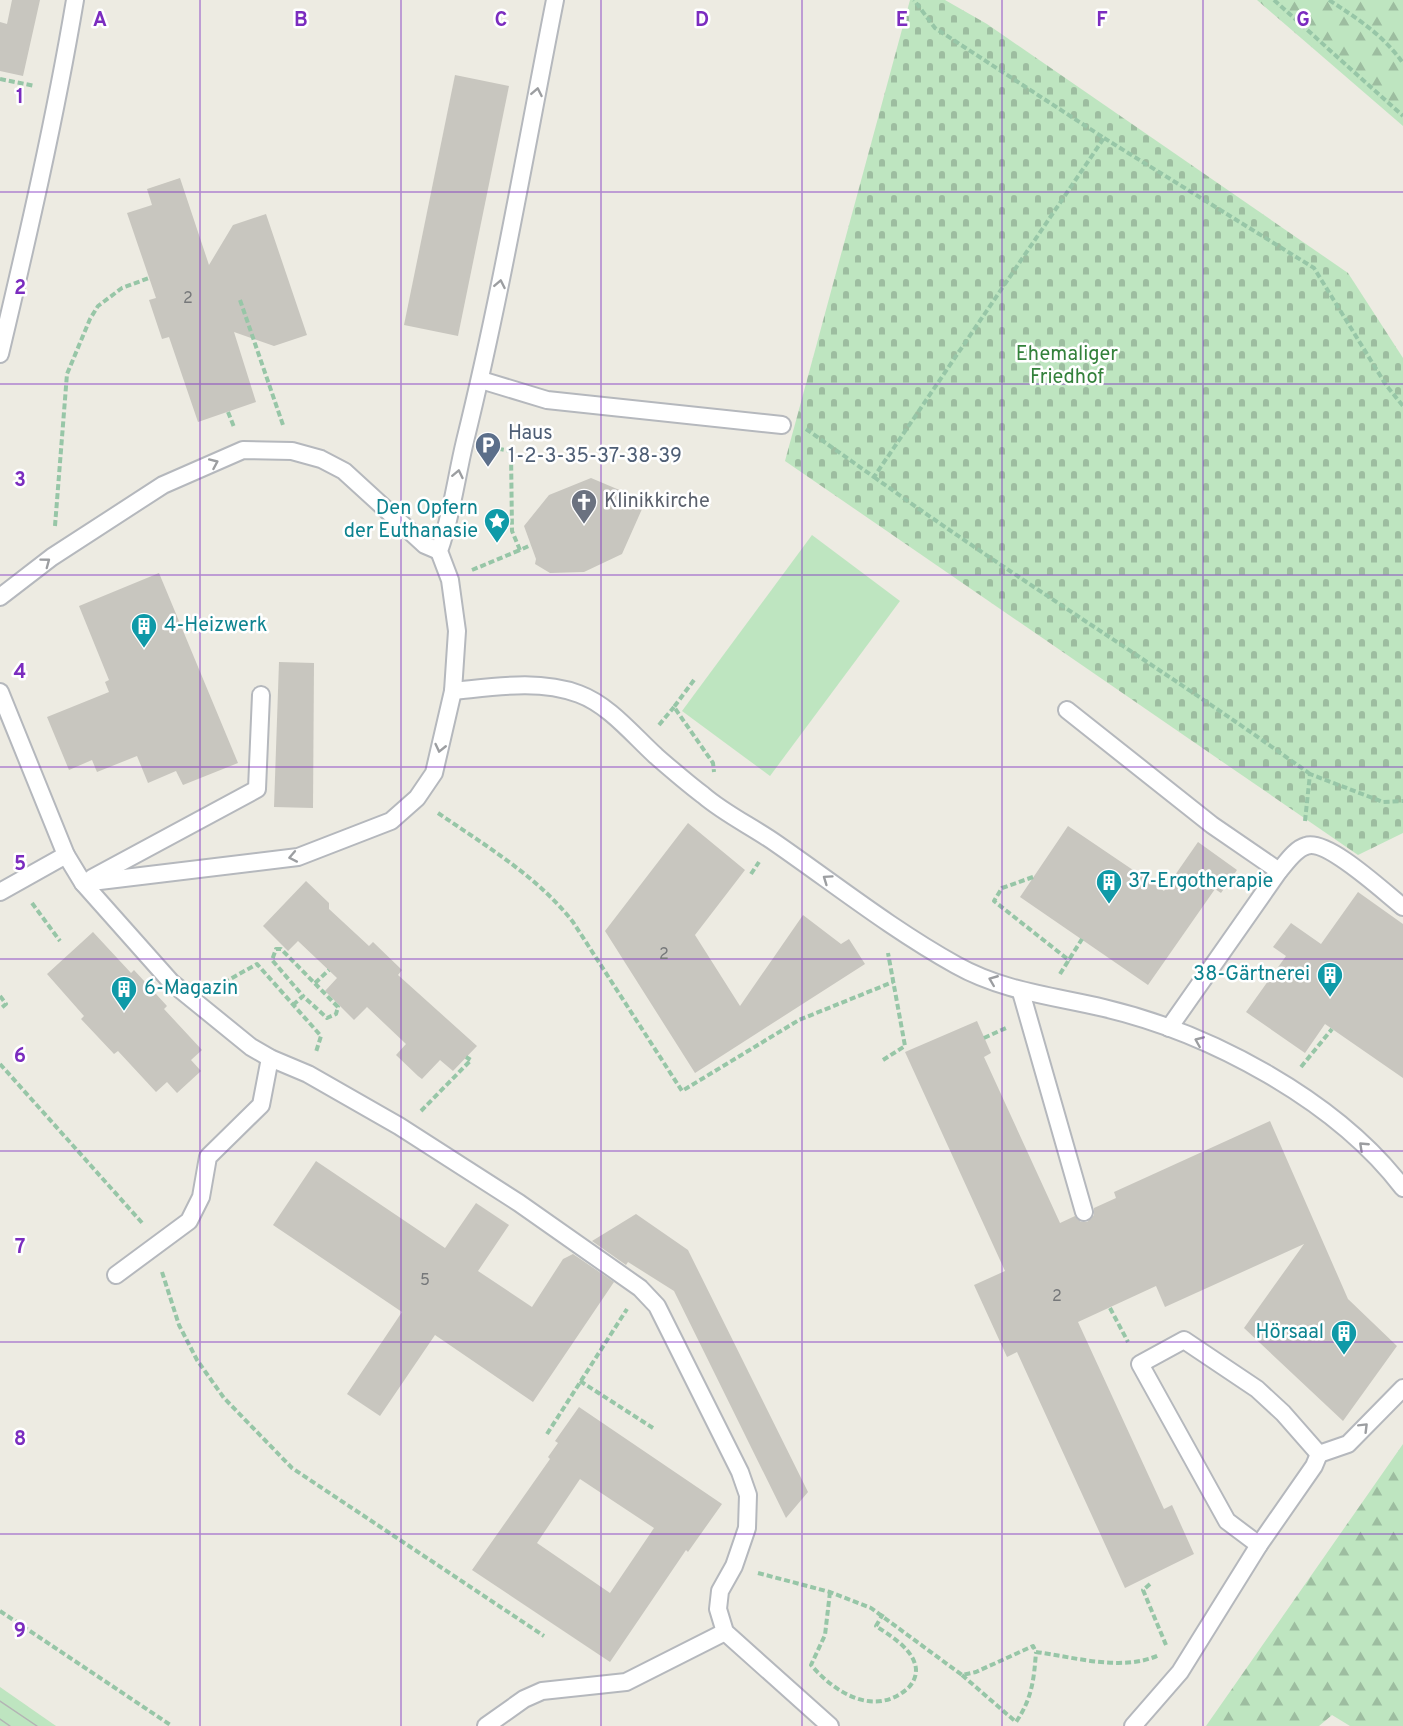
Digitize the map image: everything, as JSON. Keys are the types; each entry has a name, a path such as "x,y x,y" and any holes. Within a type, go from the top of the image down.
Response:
{"lane":[{"path":"0,354 59,91 75,0"},
{"path":"83,883 298,857 391,821 417,798 434,773 453,691 457,631 450,580 439,551 481,381 555,0"},
{"path":"481,381 547,400 782,425"},
{"path":"0,597 52,557 172,481 243,450 292,451 321,459 344,471 425,545 439,551"},
{"path":"453,691 532,686 558,687 582,695 611,714 705,798 880,917 958,966 1021,992 1105,1008 1168,1028 1218,1048 1286,1086 1362,1144 1403,1188"},
{"path":"0,692 66,855 83,883 171,982 191,1000 270,1058 308,1074 404,1129 519,1203 640,1288 657,1306 740,1472 748,1495 747,1528 734,1566 720,1591 718,1609 725,1632 830,1726"},
{"path":"83,883 257,789 261,695"},
{"path":"1067,710 1212,825 1279,872"},
{"path":"1168,1028 1279,872 1300,848 1308,844 1318,845 1335,854 1403,907"},
{"path":"0,892 66,855"},
{"path":"1021,992 1084,1212"},
{"path":"116,1275 189,1221 201,1197 208,1157 261,1105 270,1058"},
{"path":"1259,1545 1227,1521 1140,1364 1184,1340 1257,1389 1283,1413 1319,1454"},
{"path":"1133,1726 1180,1672 1259,1545 1314,1466 1319,1454 1348,1443 1403,1388"},
{"path":"486,1726 524,1699 542,1690 626,1682 725,1632"}],"path":[{"path":"914,0 935,28 1104,138 1314,268 1386,385 1403,406"},
{"path":"1274,0 1403,116"},
{"path":"1329,0 1373,28 1390,45 1403,63"},
{"path":"0,79 59,91"},
{"path":"874,477 1104,138"},
{"path":"52,557 67,374 90,319 98,306 122,288 149,278"},
{"path":"240,300 292,451"},
{"path":"782,425 808,429 972,548 1213,704 1310,774 1383,802 1403,801"},
{"path":"464,443 511,451 512,531 520,550"},
{"path":"450,580 531,545"},
{"path":"694,680 674,707 713,763 715,776 705,798"},
{"path":"684,693 690,699"},
{"path":"1300,848 1310,774"},
{"path":"417,798 539,884 555,900 573,922 682,1091 799,1020 893,982"},
{"path":"1034,877 1002,888 994,902 1070,961"},
{"path":"17,884 60,941"},
{"path":"880,917 905,1046 883,1060"},
{"path":"1043,997 1070,961 1082,939"},
{"path":"276,949 282,949 338,1007 336,1014 327,1018 303,996 272,960 276,949"},
{"path":"191,1000 257,964 321,1036 308,1074"},
{"path":"315,983 328,970"},
{"path":"0,996 6,1004 0,1009"},
{"path":"293,1005 303,996"},
{"path":"1286,1086 1332,1029"},
{"path":"404,1129 471,1060 466,1057"},
{"path":"0,1064 151,1233 158,1245 163,1282 179,1325 197,1360 224,1398 302,1474 544,1636"},
{"path":"547,1434 640,1288"},
{"path":"1110,1308 1140,1364"},
{"path":"580,1381 653,1428"},
{"path":"734,1566 830,1592 883,1614 962,1675 1016,1722 1028,1704 1034,1682 1036,1652 1033,1646 976,1672 962,1675"},
{"path":"1150,1584 1143,1590 1180,1672"},
{"path":"830,1592 825,1635 811,1665 825,1681 863,1701 892,1700 911,1686 916,1674 915,1663 908,1652 876,1626 883,1614"},
{"path":"0,1611 172,1726"},
{"path":"1036,1652 1114,1662 1142,1663 1169,1651"}],"green space":[{"name":"Ehemaliger Friedhof","path":"910,0 945,0 987,24 1348,273 1403,358 1403,833 1358,855 785,461"},
{"path":"1257,0 1403,0 1403,126"},
{"path":"812,535 900,601 770,776 682,711"},
{"path":"1403,1444 1403,1726 1350,1726 1332,1715 1319,1726 1206,1726"},
{"path":"0,1687 56,1726 0,1726"}],"building":[{"path":"12,0 40,0 23,76 0,71 0,22 7,24"},
{"path":"455,75 509,86 458,336 404,325"},
{"path":"180,178 209,265 233,225 266,214 307,335 274,346 234,332 256,402 198,422 169,337 162,339 149,300 156,298 127,213 152,205 147,189"},
{"name":"Klinikkirche","path":"591,478 636,497 642,509 622,554 584,572 550,573 535,564 536,559 524,526 549,495"},
{"name":"4-Heizwerk","path":"159,573 238,763 183,785 176,771 148,783 137,756 97,772 92,760 69,770 47,717 109,692 105,682 109,680 79,606"},
{"path":"279,662 314,663 313,808 274,807"},
{"path":"688,823 745,870 695,935 740,1006 803,915 841,944 849,939 865,964 695,1073 605,931"},
{"name":"37-Ergotherapie","path":"1068,826 1164,891 1198,842 1237,870 1221,893 1215,889 1148,985 1020,897"},
{"path":"306,881 329,903 329,909 369,946 373,942 402,970 398,975 477,1046 453,1071 440,1060 422,1079 418,1076 396,1055 406,1044 367,1007 354,1020 325,991 337,978 298,941 288,951 263,926"},
{"name":"38-Gärtnerei","path":"1358,892 1403,924 1403,1078 1325,1024 1305,1053 1246,1012 1286,956 1273,947 1291,923 1321,944"},
{"name":"6-Magazin","path":"93,932 131,973 134,970 167,1006 164,1009 202,1050 191,1060 201,1071 177,1093 167,1082 156,1092 118,1051 114,1054 81,1019 84,1016 47,974"},
{"path":"977,1021 991,1053 984,1057 1060,1223 1075,1216 1081,1222 1087,1222 1094,1215 1094,1208 1116,1198 1114,1192 1270,1121 1348,1299 1397,1346 1343,1421 1244,1328 1304,1244 1165,1307 1156,1286 1078,1322 1164,1509 1172,1505 1194,1554 1125,1588 1017,1352 1007,1357 974,1285 1005,1271 905,1052"},
{"path":"316,1161 445,1248 476,1203 509,1225 478,1271 532,1307 563,1259 573,1254 614,1282 533,1402 435,1335 380,1416 347,1394 402,1312 273,1225"},
{"path":"636,1214 688,1250 808,1492 786,1518 674,1291 628,1262 626,1265 592,1241"},
{"path":"579,1407 722,1504 688,1552 686,1550 610,1662 472,1570 550,1459 548,1457 558,1443 555,1441","holes":["580,1479 654,1528 610,1593 537,1543"]}],"tram line":[{"path":"0,1701 37,1726"},
{"path":"0,1719 10,1726"}],"place":[{"name":"Haus 1-2-3-35-37-38-39","path":"488,468"},
{"name":"Klinikkirche","path":"584,525"},
{"name":"Den Opfern der Euthanasie","path":"497,544"},
{"name":"4-Heizwerk","path":"144,649"},
{"name":"37-Ergotherapie","path":"1109,905"},
{"name":"38-Gärtnerei","path":"1330,998"},
{"name":"6-Magazin","path":"124,1012"},
{"name":"Hörsaal","path":"1344,1356"}]}
